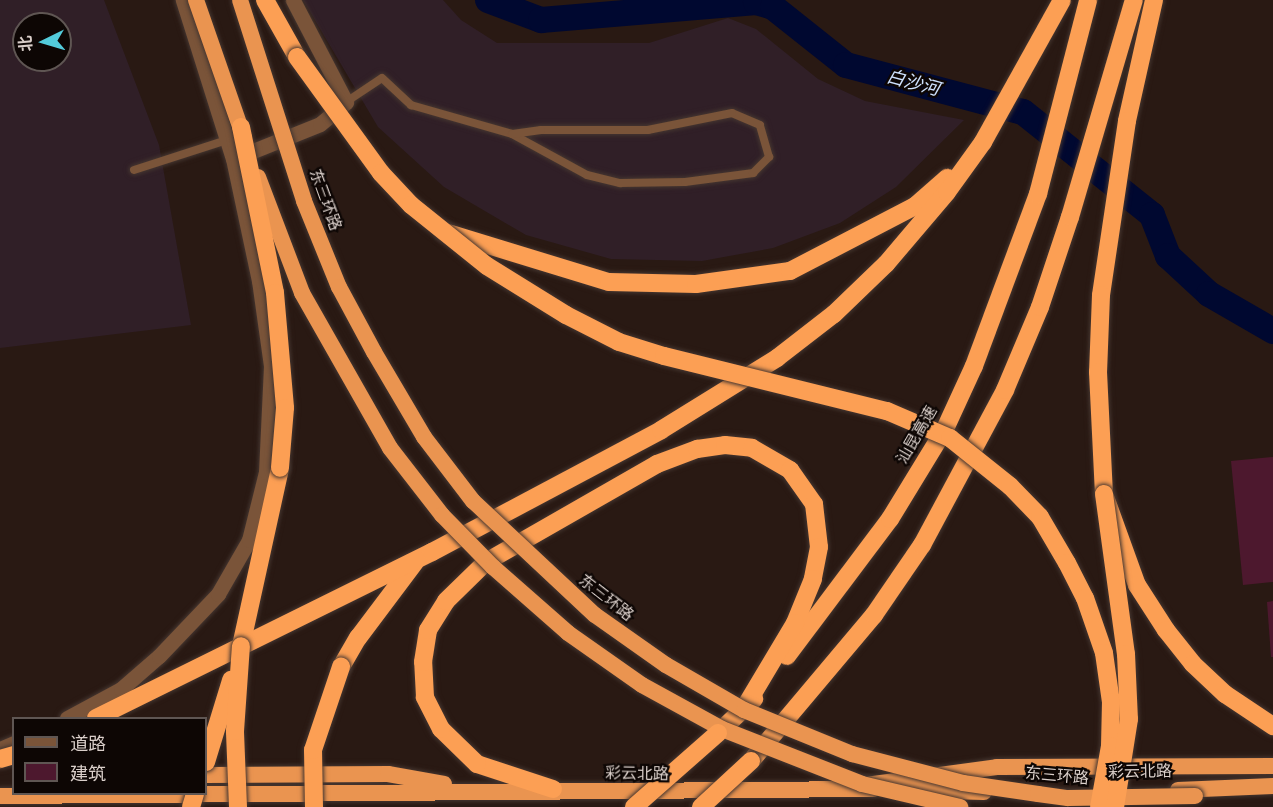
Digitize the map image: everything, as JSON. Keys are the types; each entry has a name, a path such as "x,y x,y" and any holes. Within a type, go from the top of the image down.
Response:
{"highway":[{"path":"196,0 302,293 390,448 442,515 493,567 568,633 642,685 722,729 862,783 960,807"},
{"name":"东三环路","path":"240,0 304,201 339,287 374,351 424,437 473,501 595,615 666,665 744,710 798,734 906,770 963,783 1068,798 1273,796"},
{"path":"265,0 297,57 381,173 444,232 487,266 619,342 729,374 887,411 950,438 1010,486 1040,518 1067,563 1085,598 1104,653 1111,702 1110,746 1099,807"},
{"path":"98,717 418,559 660,430 777,358 834,314 886,264 975,153 1062,0"},
{"name":"汕昆高速","path":"634,807 745,707 890,519 945,429 1002,297 1038,194 1088,0"},
{"path":"701,807 750,761 874,615 921,545 1005,390 1040,307 1070,217 1134,0"},
{"path":"1115,807 1129,719 1126,654 1104,494 1098,372 1101,295 1127,121 1154,0"},
{"path":"207,759 241,646 280,468 285,408 273,279 241,128"},
{"path":"444,232 609,282 696,284 790,271 915,206 975,153"},
{"path":"553,789 477,764 441,729 425,697 423,662 428,630 446,602 486,562 657,464 697,449 725,445 752,448 790,470 814,504 819,547 813,579 795,623 745,707"},
{"path":"1104,494 1137,585 1166,630 1193,664 1225,694 1273,726"},
{"path":"315,807 313,750 341,668 358,638 418,559"},
{"path":"238,807 235,731 241,646"},
{"path":"844,789 997,767 1273,766"},
{"path":"207,775 388,774 480,791"},
{"name":"彩云北路","path":"207,794 553,789 753,793 844,789 1038,793 1273,786"},
{"name":"彩云北路","path":"0,796 96,795"}],"street":[{"path":"69,717 121,689 159,656 218,594 249,540 266,472 270,366 259,281 227,140 183,0"},
{"path":"232,159 320,124 346,102 292,0"}],"lane":[{"path":"346,102 382,78 411,105 512,134 586,175 620,183 685,182 753,173 769,157 760,124 732,113 648,130 541,129 512,134"},
{"path":"134,170 227,140"}],"shaded area":[{"path":"0,0 104,0 159,145 191,325 0,348"},
{"path":"303,0 443,0 461,20 497,43 649,43 728,18 756,29 818,79 865,101 964,120 896,187 840,223 773,248 702,261 611,259 526,235 444,187 378,127"}],"building":[{"path":"1273,457 1273,582 1243,585 1231,461"},
{"path":"1273,601 1273,657 1271,657 1267,602"}],"waterway":[{"name":"白沙河","path":"488,0 541,20 756,2 773,7 846,65 1023,112 1152,215 1168,256 1209,294 1273,331"}]}
